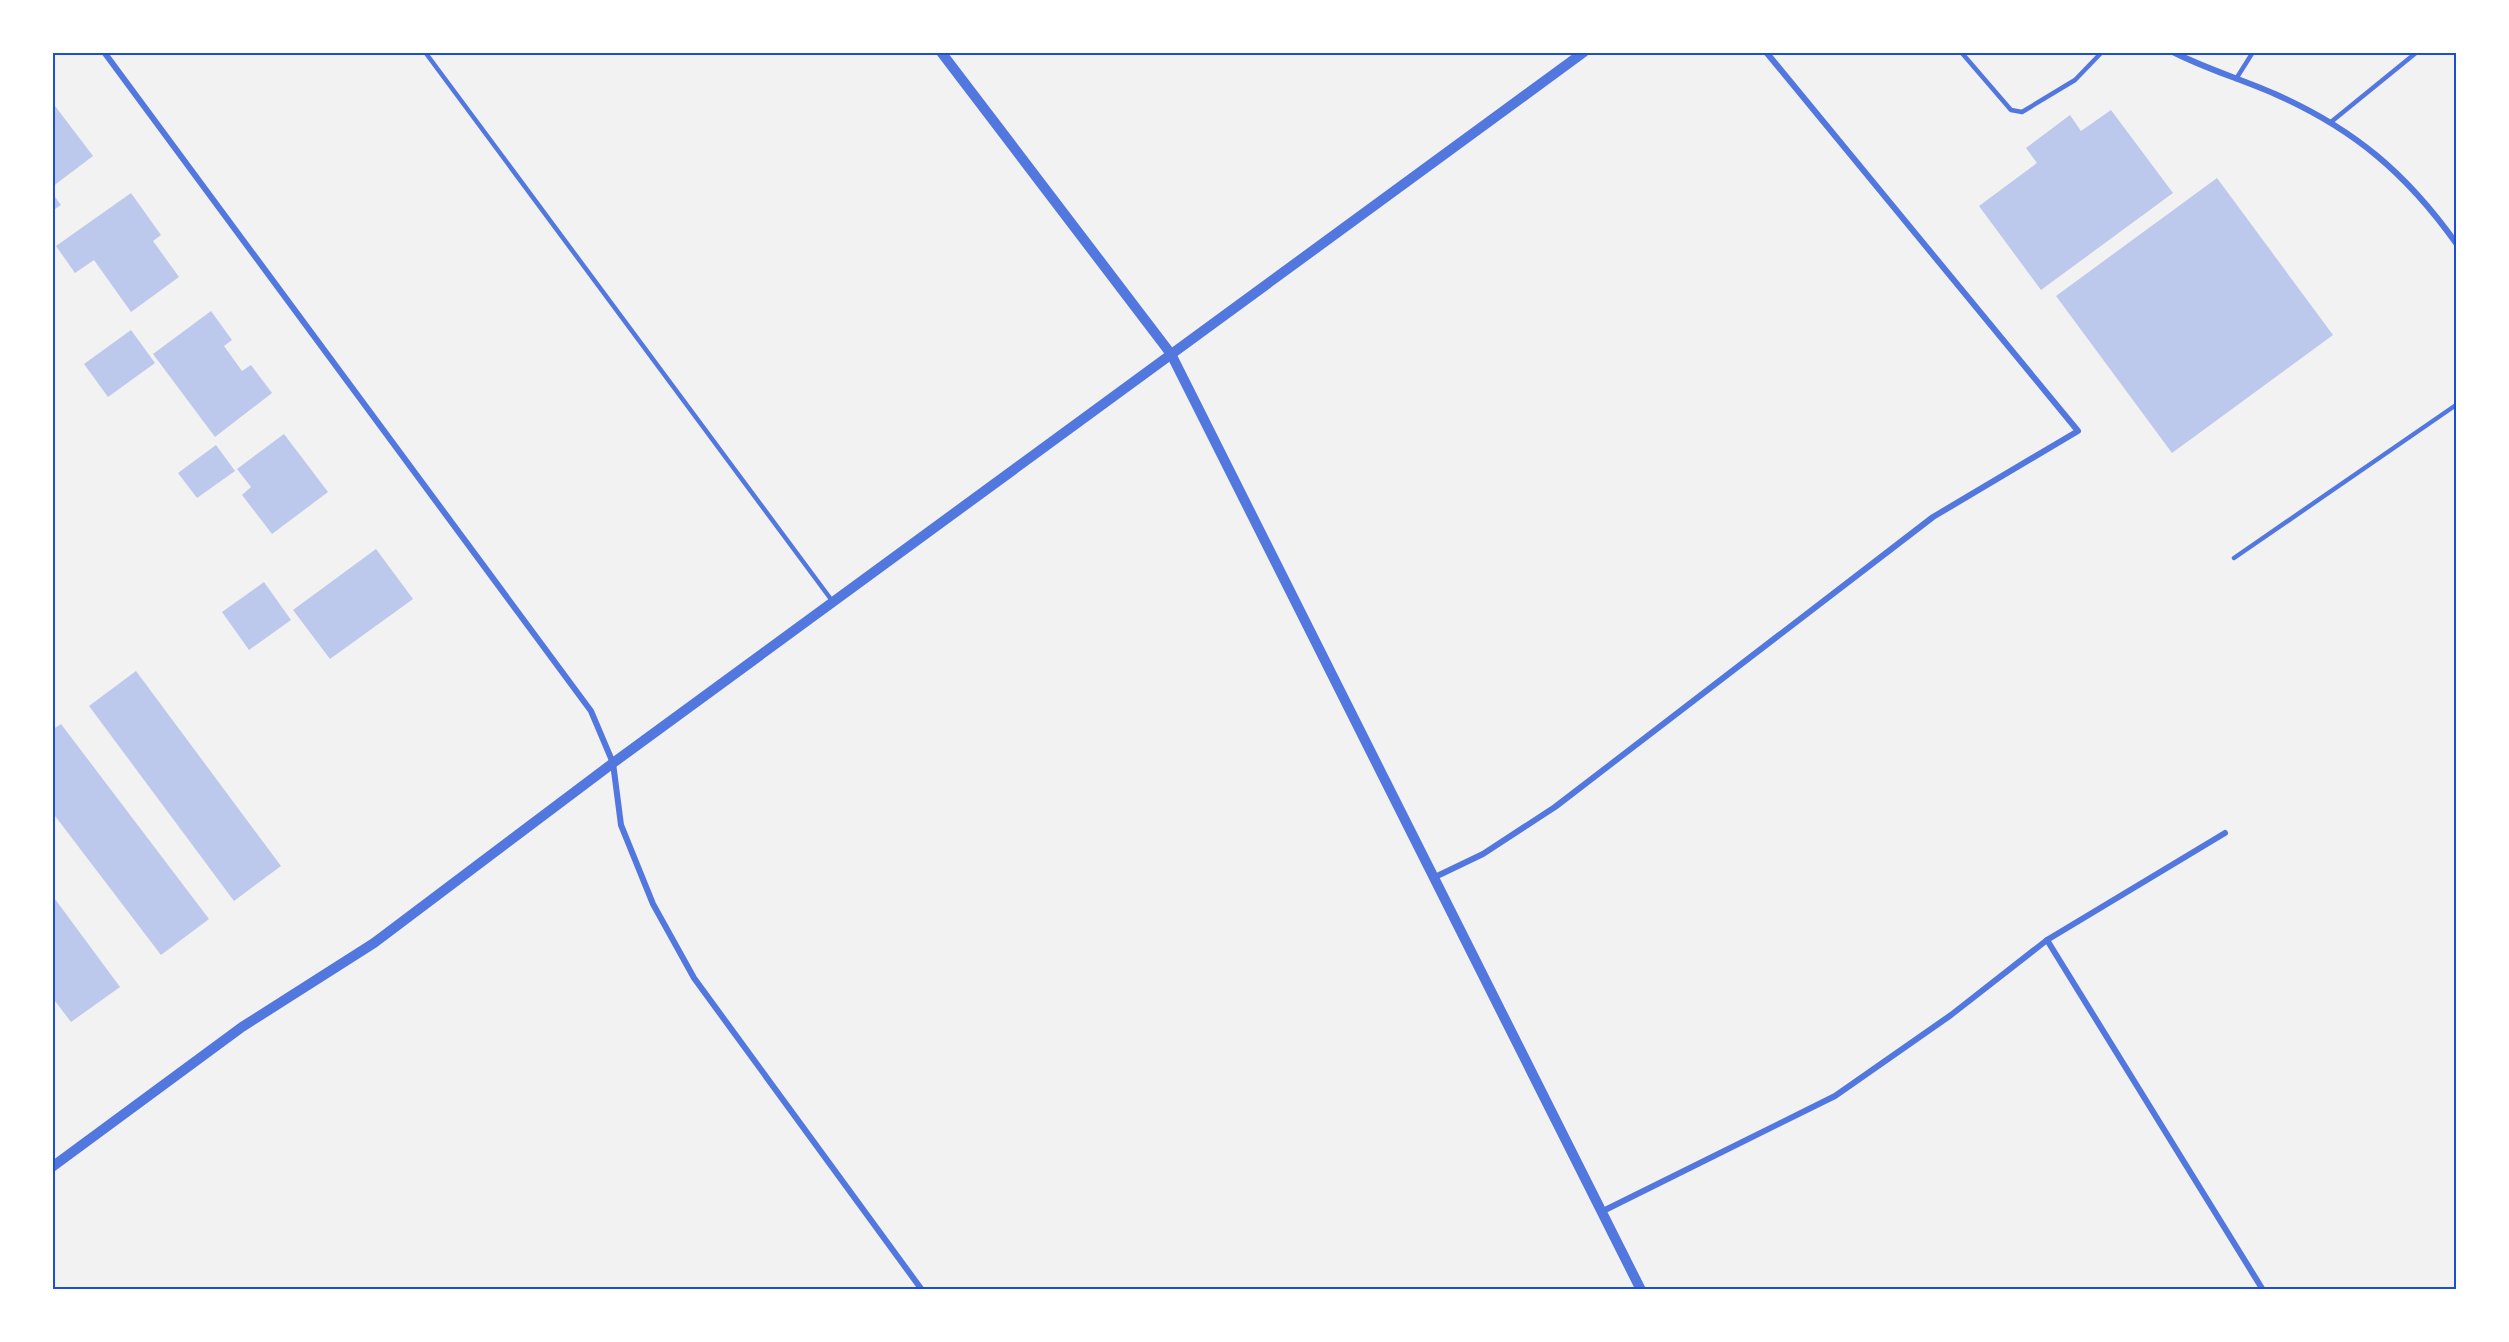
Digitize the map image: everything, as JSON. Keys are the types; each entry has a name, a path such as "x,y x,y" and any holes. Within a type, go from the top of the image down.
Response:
{"street":[{"path":"104,52 591,711 613,763 621,825 653,904 694,978 922,1290"},
{"path":"52,1167 242,1027 374,942 613,763 1584,52"},
{"path":"1435,877 1483,854 1555,807 1933,516 2078,431 1766,52"},
{"path":"2173,52 2272,93 2331,122 2380,157 2412,186 2457,243"},
{"path":"943,53 1171,354 1641,1290"},
{"path":"1600,1212 1835,1096 1951,1015 2047,940 2225,833"},
{"path":"2047,940 2263,1290"}],"lane":[{"path":"425,52 834,603"},
{"path":"1961,52 2011,110 2022,112 2075,80 2102,52"},
{"path":"2236,79 2253,52"},
{"path":"2331,122 2417,52"},
{"path":"2234,558 2457,405"}],"building":[{"path":"52,102 93,156 52,187"},
{"path":"2111,110 2173,193 2041,290 1979,206 2037,163 2026,148 2070,115 2081,131"},
{"path":"2217,178 2333,335 2172,453 2056,296"},
{"path":"52,193 61,205 52,211"},
{"path":"131,193 161,235 153,241 179,277 131,312 94,260 75,273 56,246"},
{"path":"211,311 232,340 224,346 242,371 251,365 272,393 215,437 153,354"},
{"path":"131,330 155,363 108,397 84,364"},
{"path":"284,434 328,492 272,534 242,495 251,487 237,469"},
{"path":"216,445 235,471 197,498 178,473"},
{"path":"376,549 413,599 330,659 293,610"},
{"path":"264,582 291,620 249,650 222,612"},
{"path":"136,671 281,866 234,901 89,706"},
{"path":"61,724 209,919 161,955 52,812 52,730"},
{"path":"52,895 120,987 71,1022 52,997"}]}
